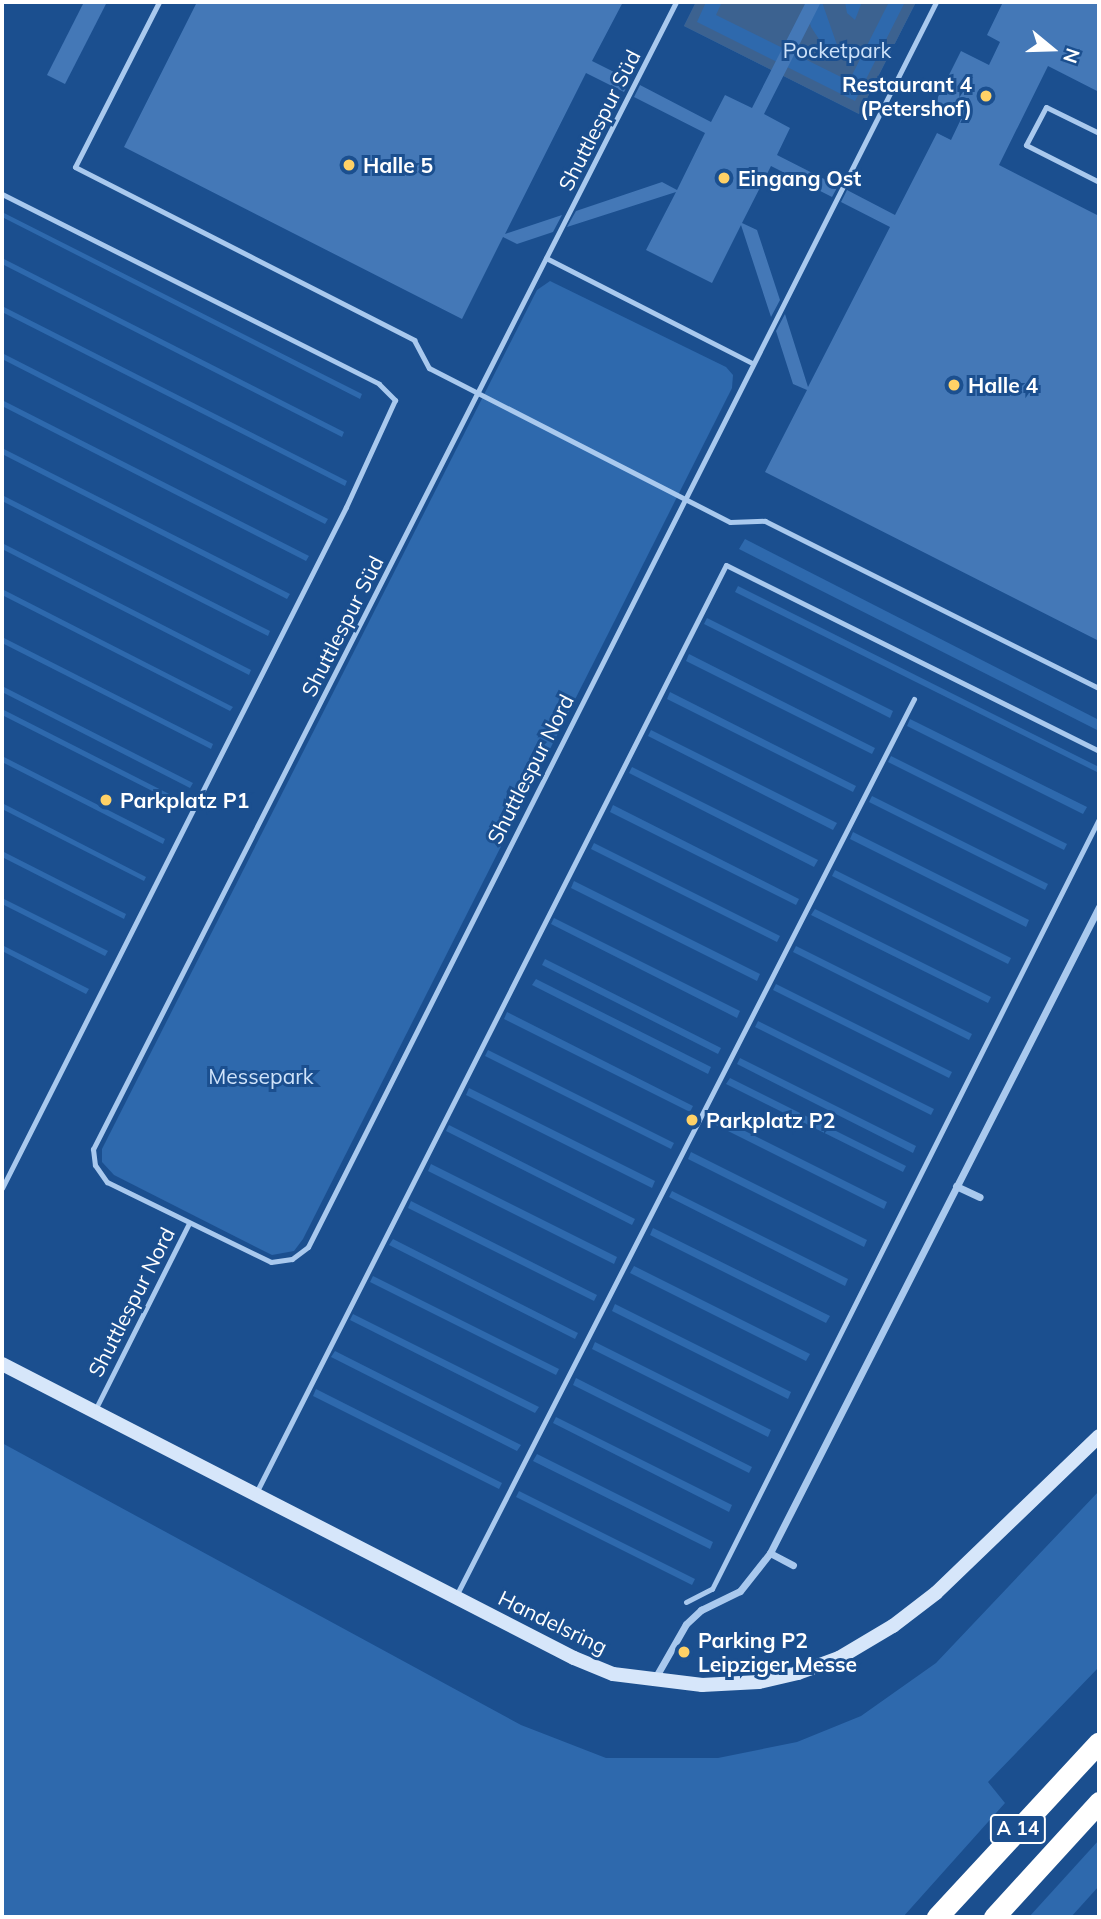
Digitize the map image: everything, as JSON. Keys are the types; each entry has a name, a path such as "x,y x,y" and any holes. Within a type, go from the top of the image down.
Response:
{"highway":[{"name":"A 14","path":"937,1917 1099,1742"},
{"name":"A 14","path":"994,1917 1099,1802"}],"main road":[{"name":"Handelsring","path":"2,1364 574,1658 613,1674 702,1685 759,1682 839,1658 936,1593 1099,1436"}],"street":[{"path":"654,1680 686,1624 702,1610 740,1591 770,1553 1099,907"},
{"path":"956,1186 980,1197"},
{"path":"770,1553 793,1565"}],"lane":[{"path":"159,2 75,167 414,340 429,368 730,522 765,521 1099,688"},
{"name":"Shuttlespur Süd","path":"189,1223 107,1182 95,1165 93,1149 676,2"},
{"name":"Shuttlespur Nord","path":"95,1410 189,1223 271,1262 292,1259 308,1247 936,2"},
{"path":"1099,133 1046,107 1026,145 1099,182"},
{"path":"2,194 379,384 395,400 341,517 2,1188"},
{"path":"547,258 752,363"},
{"path":"256,1493 726,565 1099,751"},
{"path":"456,1596 914,699"},
{"path":"686,1602 712,1589 1099,819"}],"green space":[{"name":"Pocketpark","path":"696,2 916,2 859,114 684,26"},
{"path":"2,212 362,394 360,399 4,218 2,222"},
{"path":"2,258 344,432 342,437 2,264"},
{"name":"Messepark","path":"550,281 726,367 733,375 732,388 303,1239 294,1251 272,1255 114,1175 102,1162 102,1149 537,290"},
{"path":"2,306 347,481 345,486 2,312"},
{"path":"2,353 328,519 325,524 2,359"},
{"path":"2,400 309,556 306,561 2,406"},
{"path":"2,448 290,594 287,599 2,454"},
{"path":"2,495 270,631 268,636 2,501"},
{"path":"745,539 1099,720 1099,731 739,549"},
{"path":"2,543 251,670 249,675 2,549"},
{"path":"738,586 1099,767 1099,773 735,592"},
{"path":"2,589 233,707 230,711 2,595"},
{"path":"707,618 893,711 890,718 704,624"},
{"path":"2,637 213,744 211,749 2,643"},
{"path":"689,654 875,748 872,754 686,661"},
{"path":"2,686 193,783 190,788 2,692"},
{"path":"670,692 856,786 853,792 667,699"},
{"path":"2,709 183,801 180,805 2,715"},
{"path":"910,719 1087,807 1083,814 907,726"},
{"path":"651,730 837,823 833,830 648,736"},
{"path":"2,756 165,839 163,844 2,762"},
{"path":"891,756 1067,844 1064,850 888,762"},
{"path":"632,767 818,860 814,867 629,773"},
{"path":"872,796 1048,884 1045,890 869,802"},
{"path":"2,803 146,877 144,881 2,809"},
{"path":"613,805 799,899 796,905 610,812"},
{"path":"853,832 1029,920 1026,927 850,839"},
{"path":"594,843 780,936 777,942 591,849"},
{"path":"2,851 126,914 124,919 2,857"},
{"path":"835,870 1011,958 1008,964 832,876"},
{"path":"574,881 760,974 757,981 571,888"},
{"path":"2,898 108,951 105,956 2,904"},
{"path":"815,909 991,997 988,1003 811,915"},
{"path":"554,918 740,1011 737,1018 551,924"},
{"path":"2,945 89,989 86,994 2,951"},
{"path":"796,946 972,1034 969,1040 793,952"},
{"path":"545,959 721,1048 718,1054 542,965"},
{"path":"536,979 711,1067 708,1074 532,985"},
{"path":"776,984 952,1072 949,1078 773,990"},
{"path":"507,1012 693,1106 690,1112 504,1019"},
{"path":"758,1021 934,1109 931,1115 755,1027"},
{"path":"488,1050 674,1143 671,1149 485,1056"},
{"path":"740,1058 916,1146 913,1153 737,1064"},
{"path":"730,1078 906,1166 903,1172 726,1084"},
{"path":"469,1088 655,1181 652,1188 466,1095"},
{"path":"711,1114 887,1202 884,1209 708,1121"},
{"path":"449,1125 635,1219 632,1225 446,1131"},
{"path":"691,1152 867,1240 864,1247 688,1159"},
{"path":"431,1164 617,1257 614,1264 428,1171"},
{"path":"672,1191 848,1279 845,1286 669,1197"},
{"path":"411,1201 597,1295 594,1301 408,1208"},
{"path":"653,1228 830,1316 826,1323 650,1235"},
{"path":"393,1239 578,1333 575,1339 389,1245"},
{"path":"634,1266 810,1354 806,1361 630,1273"},
{"path":"373,1276 559,1369 556,1375 370,1282"},
{"path":"615,1304 791,1392 788,1399 612,1311"},
{"path":"353,1314 539,1407 535,1413 350,1320"},
{"path":"595,1342 771,1430 768,1437 592,1349"},
{"path":"335,1351 521,1445 517,1451 331,1357"},
{"path":"576,1378 752,1467 749,1473 573,1385"},
{"path":"316,1389 502,1483 499,1489 313,1396"},
{"path":"556,1417 732,1505 729,1512 553,1423"},
{"path":"2,1443 521,1725 606,1758 718,1758 797,1742 861,1716 936,1663 1099,1491 1099,1667 988,1782 1005,1803 903,1917 2,1917"},
{"path":"537,1454 713,1542 710,1549 533,1461"},
{"path":"519,1491 695,1579 692,1585 516,1497"},
{"path":"1099,1840 1099,1886 1071,1917 1029,1917"}],"shaded area":[{"path":"696,2 706,2 697,22 855,101 905,2 916,2 859,114 684,26"},
{"path":"722,2 804,2 811,27 830,56 837,45 822,2 845,2 847,13 855,20 862,2 889,2 849,81 716,15"}],"building":[{"path":"84,2 107,2 65,84 47,75"},
{"name":"Halle 5","path":"197,2 623,2 592,61 630,80 624,92 586,73 505,234 562,215 553,232 517,244 503,237 462,319 124,147"},
{"name":"Eingang Ost","path":"806,2 821,2 764,114 790,128 777,155 838,186 832,197 771,166 742,223 757,230 780,300 771,317 741,225 712,283 646,250 676,192 567,227 576,211 662,182 677,190 705,133 634,97 640,85 711,122 725,95 752,108"},
{"name":"Halle 4","path":"1003,2 1099,2 1099,92 1048,66 999,165 1099,216 1099,641 765,472 807,390 793,384 776,331 785,314 808,387 890,227 841,202 847,190 895,215 937,133 951,140 962,117 935,103 961,51 989,65 1000,42 987,35"}],"place":[{"name":"Restaurant 4 (Petershof)","path":"986,96"},
{"name":"Halle 5","path":"349,165"},
{"name":"Eingang Ost","path":"724,178"},
{"name":"Halle 4","path":"954,385"},
{"name":"Parkplatz P1","path":"106,800"},
{"name":"Parkplatz P2","path":"692,1120"},
{"name":"Parking P2 Leipziger Messe","path":"684,1652"}]}
